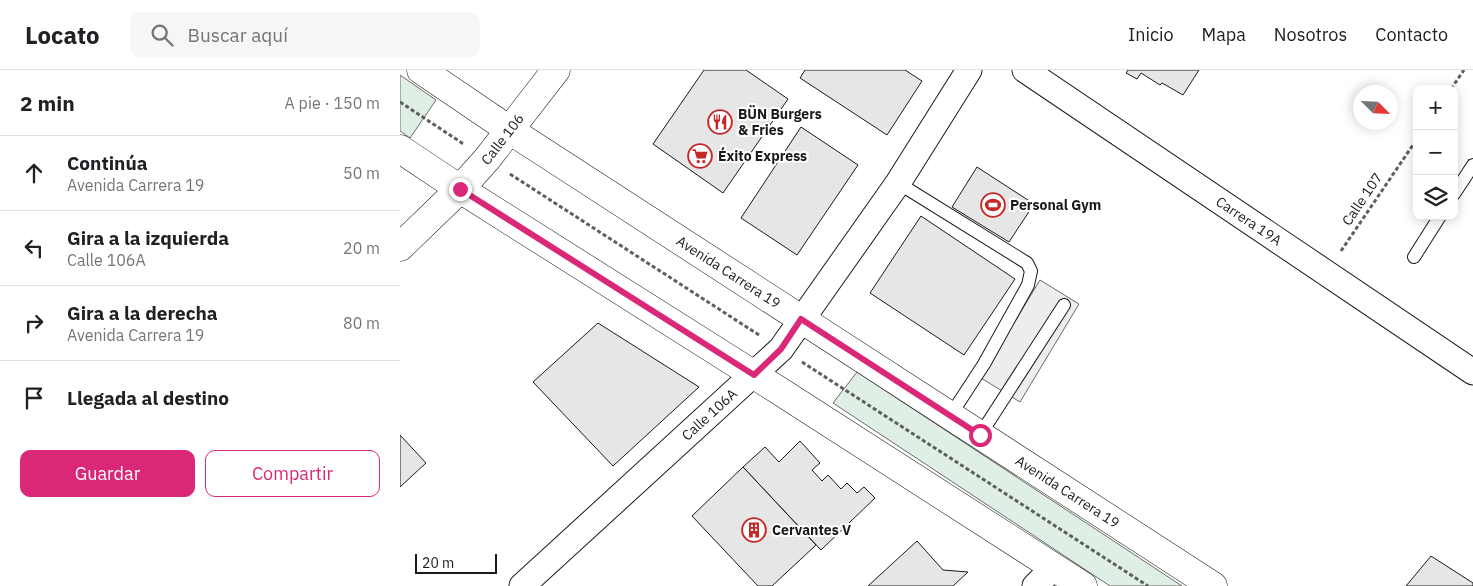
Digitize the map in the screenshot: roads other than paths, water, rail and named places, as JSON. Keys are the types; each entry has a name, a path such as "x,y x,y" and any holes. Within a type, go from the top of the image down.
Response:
{"main road":[{"name":"Avenida Carrera 19","path":"421,70 511,131 1213,586"},
{"name":"Calle 106","path":"400,246 460,189 511,131 556,70"},
{"path":"400,149 754,375 1044,577 1082,586"}],"street":[{"name":"Calle 106A","path":"522,586 781,349 898,183 969,70"},
{"name":"Carrera 19A","path":"1025,70 1473,372"}],"lane":[{"path":"1458,188 1473,165"},
{"path":"898,183 1027,263 1031,271 1028,285 1015,309 984,364 950,416"},
{"path":"1414,257 1437,220"},
{"path":"980,435 1064,305"}],"place":[{"name":"BÜN Burgers & Fries","path":"720,122"},
{"name":"Éxito Express","path":"700,156"},
{"name":"Personal Gym","path":"993,205"},
{"name":"Cervantes V","path":"754,530"}]}
